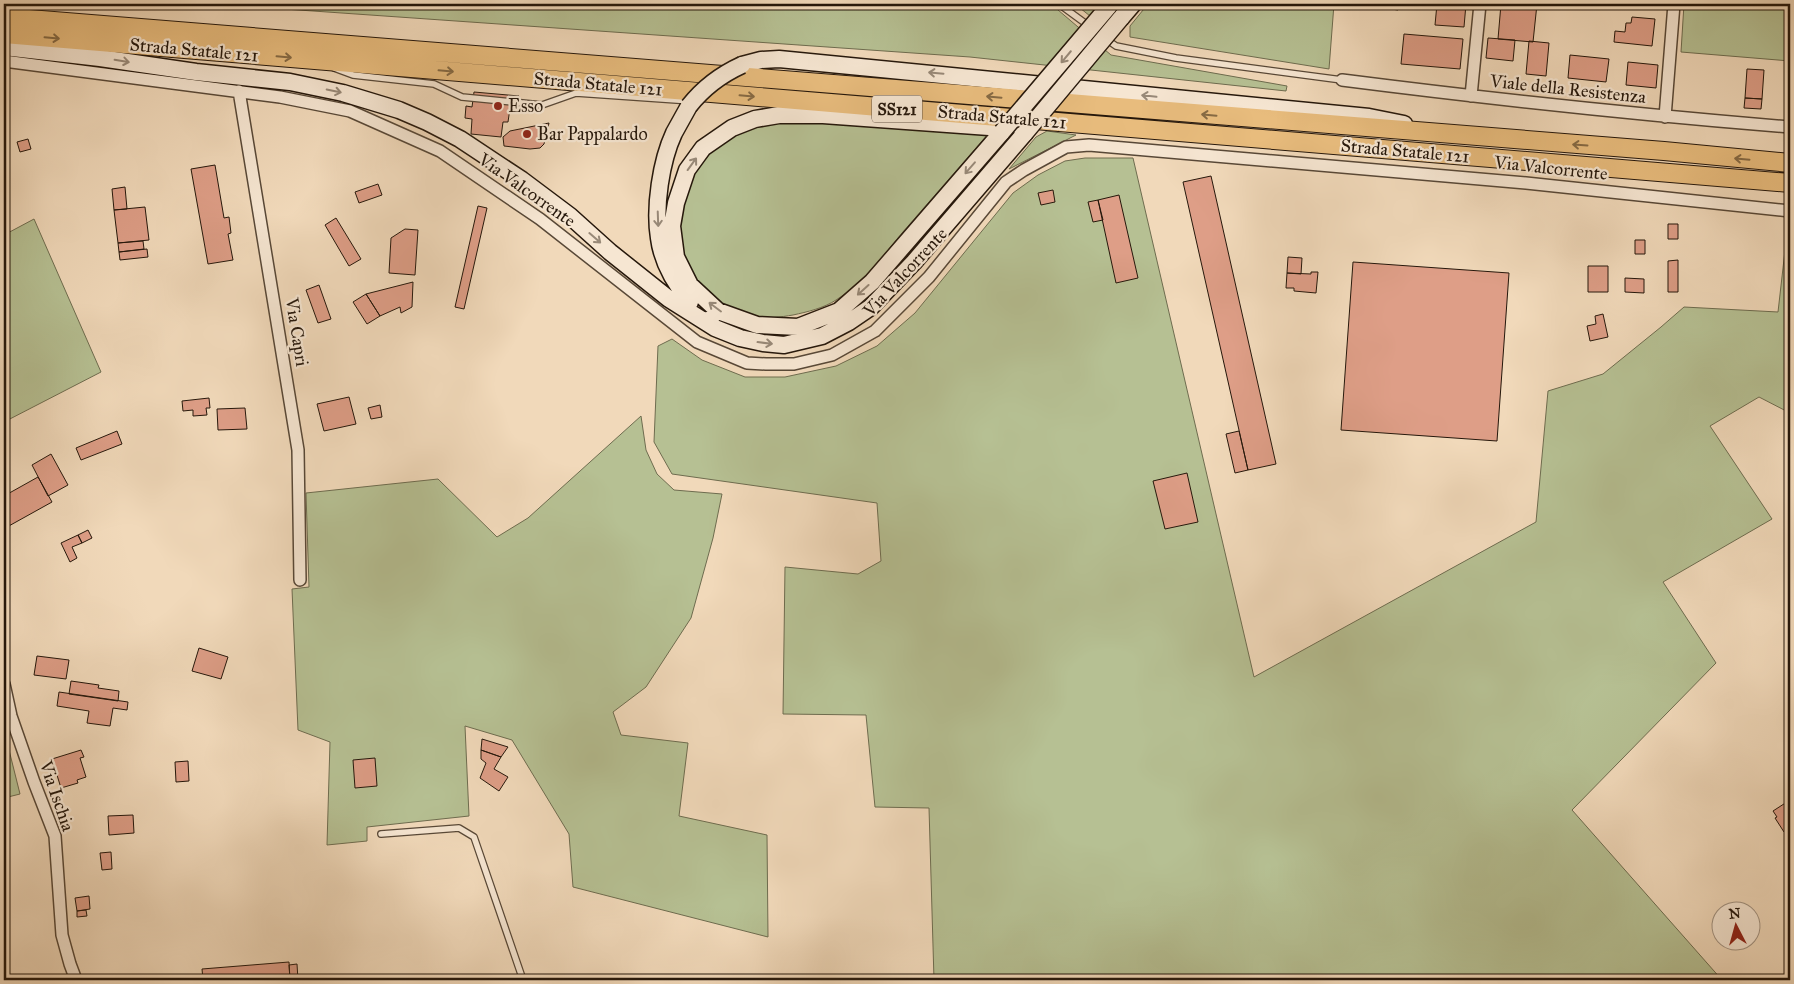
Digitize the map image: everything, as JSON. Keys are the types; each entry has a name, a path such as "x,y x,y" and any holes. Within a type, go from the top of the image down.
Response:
{"main road":[{"path":"4,46 196,72 290,82 343,93 399,110 460,139 522,180 570,216 610,252 669,299 715,328 740,338 763,344 784,345 822,336 849,322 871,306 914,262 1134,4"},
{"path":"1049,121 989,127 822,115 779,115 755,119 726,132 703,148 687,170 676,202 672,226 676,257 690,285 718,311 757,325 798,327 839,311 872,282 1002,132 1110,5"},
{"name":"Strada Statale 121","path":"4,17 1790,163"},
{"name":"Strada Statale 121","path":"4,34 311,59 716,96 1049,121 1790,183"},
{"path":"715,328 681,292 665,261 659,238 658,210 665,163 674,134 695,104 699,92 726,72 761,60 779,59 962,76 1303,112 1369,117 1475,136"}],"street":[{"path":"1471,96 1480,4"},
{"path":"1665,117 1674,4"},
{"name":"Via Valcorrente","path":"4,60 280,97 350,111 440,150 540,219 697,342 747,363 794,364 832,355 875,331 929,277 1006,182 1066,147 1089,145 1486,179 1790,210"},
{"name":"Viale della Resistenza","path":"1342,80 1665,117 1790,127"},
{"name":"Via Capri","path":"240,92 298,450 300,580"},
{"name":"Via Ischia","path":"4,684 11,716 55,836 62,935 76,980"}],"lane":[{"path":"1059,4 1093,30"},
{"path":"1101,35 1116,46 1176,58 1342,80"},
{"path":"311,59 353,75 434,84 462,97 542,105 576,93 695,104"},
{"path":"381,834 459,828 474,838 523,980"}],"green space":[{"path":"213,4 1051,4 1111,55 1287,86 1286,91 970,57"},
{"path":"1075,4 1100,4 1090,16"},
{"path":"1148,4 1334,4 1329,69 1130,37 1130,26"},
{"path":"1684,4 1790,4 1790,61 1681,52"},
{"path":"818,121 989,133 872,269 846,294 831,303 804,313 769,318 743,314 720,302 710,294 692,275 686,264 679,233 680,214 685,195 692,178 703,162 716,148 732,137 750,129 767,125 784,122"},
{"path":"1047,131 1076,135 1009,169 1036,137"},
{"path":"1085,158 1133,158 1254,677 1536,522 1548,391 1603,374 1684,307 1778,312 1788,224 1790,224 1790,413 1759,397 1710,426 1772,519 1663,582 1716,663 1572,810 1722,980 934,980 929,808 875,807 866,715 783,714 785,567 858,574 881,561 877,503 672,474 654,442 658,346 672,339 702,360 745,377 785,377 836,366 877,346 915,313 1013,193 1038,175 1065,161"},
{"path":"34,219 101,372 4,422 4,235"},
{"path":"641,416 646,450 657,474 674,490 722,494 713,538 691,618 646,687 613,712 621,735 688,743 679,816 767,835 768,937 573,887 569,834 512,740 465,726 469,816 367,827 367,841 327,845 330,742 298,730 292,589 309,587 306,493 438,479 497,537 528,518"},
{"path":"4,730 20,794 4,798"}],"building":[{"path":"1379,4 1398,4 1398,10 1378,7"},
{"path":"1437,4 1466,4 1464,27 1435,25"},
{"path":"1501,4 1537,4 1533,42 1498,39"},
{"path":"1632,17 1655,19 1652,46 1614,42 1615,31 1625,32 1626,23 1631,23"},
{"path":"1404,34 1463,39 1460,69 1401,64"},
{"path":"1488,38 1515,40 1513,61 1486,58"},
{"path":"1529,41 1549,43 1546,76 1526,74"},
{"path":"1570,55 1609,59 1606,82 1568,78"},
{"path":"1628,62 1658,65 1656,88 1626,85"},
{"path":"1747,69 1764,70 1762,99 1745,98"},
{"path":"474,92 519,96 518,109 510,108 508,122 503,122 501,137 471,134 472,119 465,118 466,106 472,107"},
{"path":"1745,98 1762,99 1761,109 1744,108"},
{"name":"Bar Pappalardo","path":"549,123 544,144 540,148 530,149 504,146 503,137 510,131"},
{"path":"28,139 31,149 20,152 17,142"},
{"path":"215,165 224,218 229,217 231,233 228,234 233,260 208,264 191,169"},
{"path":"1211,176 1276,464 1248,470 1183,182"},
{"path":"378,184 382,195 359,203 355,192"},
{"path":"125,187 127,209 114,210 112,189"},
{"path":"1053,190 1055,202 1041,205 1038,193"},
{"path":"1119,195 1138,278 1116,283 1098,200"},
{"path":"1098,200 1103,220 1093,222 1088,202"},
{"path":"478,206 487,208 464,309 455,307"},
{"path":"145,207 149,240 118,243 114,210"},
{"path":"336,218 361,259 349,266 325,225"},
{"path":"1668,224 1678,224 1678,239 1668,239"},
{"path":"405,229 418,230 415,275 389,273 391,238"},
{"path":"1635,240 1645,240 1645,254 1635,254"},
{"path":"143,241 144,249 119,252 118,243"},
{"path":"147,249 148,257 120,260 119,252"},
{"path":"1288,257 1302,258 1301,274 1287,273"},
{"path":"1678,260 1678,292 1668,292 1668,261"},
{"path":"1353,262 1509,273 1497,441 1341,430"},
{"path":"1588,266 1608,266 1608,292 1588,292"},
{"path":"1311,272 1318,272 1316,293 1294,291 1294,288 1286,288 1287,273 1311,274"},
{"path":"1625,278 1644,279 1644,293 1625,292"},
{"path":"413,282 412,307 401,313 400,307 380,316 366,294"},
{"path":"319,285 331,319 318,323 306,290"},
{"path":"366,294 380,316 367,324 353,302"},
{"path":"1603,314 1608,337 1590,341 1587,326 1596,324 1595,316"},
{"path":"349,397 356,424 324,431 317,404"},
{"path":"209,398 210,408 206,408 207,415 193,416 193,410 183,411 182,401"},
{"path":"380,405 382,417 371,419 368,408"},
{"path":"245,408 247,429 218,430 217,409"},
{"path":"117,431 122,444 81,460 76,448"},
{"path":"1239,431 1248,470 1235,473 1226,434"},
{"path":"51,454 68,485 48,496 32,465"},
{"path":"1187,473 1198,522 1165,529 1153,481"},
{"path":"38,477 52,502 7,527 4,521 4,496"},
{"path":"88,530 92,538 82,543 78,535"},
{"path":"78,535 82,543 72,547 77,558 70,562 61,543"},
{"path":"199,648 228,657 221,679 192,671"},
{"path":"37,656 69,660 66,679 34,675"},
{"path":"71,681 99,685 98,688 119,691 118,701 69,694"},
{"path":"59,692 128,702 127,710 113,708 110,726 87,723 89,711 57,706"},
{"path":"482,739 508,747 501,757 481,750"},
{"path":"81,750 84,757 80,758 86,777 77,780 78,783 61,788 52,759"},
{"path":"481,750 501,757 494,769 508,777 499,791 480,778 486,763 481,759"},
{"path":"375,758 377,786 355,788 353,760"},
{"path":"188,761 189,781 176,782 175,762"},
{"path":"1790,800 1790,828 1784,832 1773,811"},
{"path":"133,815 134,833 109,835 108,816"},
{"path":"111,852 112,869 102,870 100,853"},
{"path":"89,896 90,909 77,911 75,898"},
{"path":"86,910 87,916 77,917 77,911"},
{"path":"289,962 290,980 203,980 202,969"},
{"path":"297,964 298,980 290,980 289,965"}],"place":[{"name":"Esso","path":"498,106"},
{"name":"Bar Pappalardo","path":"527,134"}]}
